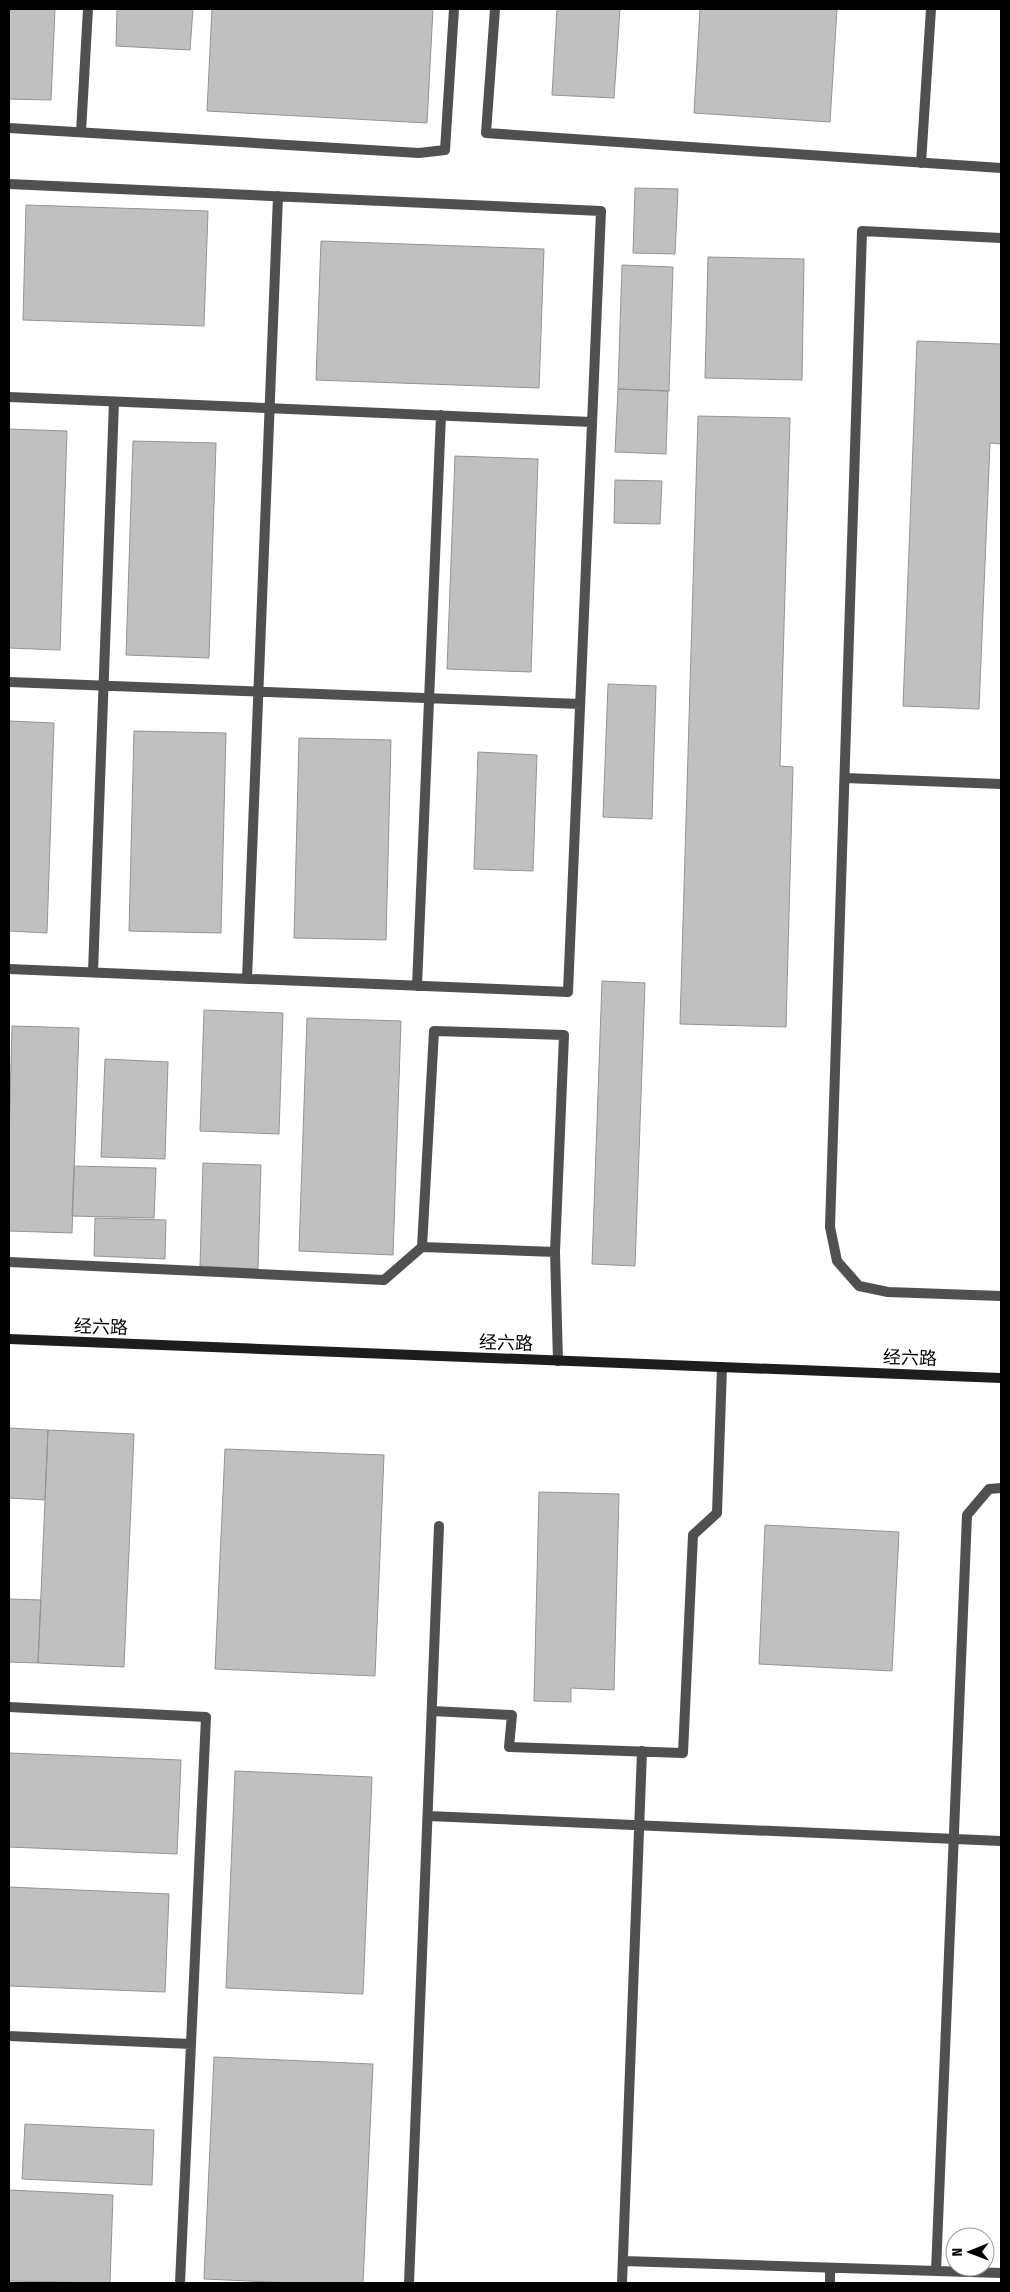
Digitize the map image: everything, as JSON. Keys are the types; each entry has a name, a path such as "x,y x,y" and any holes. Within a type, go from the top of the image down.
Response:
{"street":[{"name":"经六路","path":"9,1339 1001,1378"}],"lane":[{"path":"81,132 88,9"},
{"path":"9,128 419,152 445,150 454,9"},
{"path":"495,9 486,133 1001,168"},
{"path":"921,163 931,9"},
{"path":"9,184 601,211 568,992 9,969"},
{"path":"247,979 278,196"},
{"path":"1001,238 862,231 830,1227 837,1261 859,1286 888,1292 1001,1296"},
{"path":"9,397 592,422"},
{"path":"93,972 114,402"},
{"path":"417,986 441,415"},
{"path":"9,682 580,704"},
{"path":"844,778 1001,784"},
{"path":"422,1247 434,1030 564,1035 555,1252 558,1361"},
{"path":"9,1262 384,1280 422,1247 555,1252"},
{"path":"432,1711 512,1714 509,1747 684,1753 693,1535 717,1513 722,1367"},
{"path":"936,2271 967,1515 989,1489 1001,1488"},
{"path":"409,2283 438,1526"},
{"path":"9,1707 206,1717 180,2283"},
{"path":"622,2283 642,1751"},
{"path":"428,1816 1001,1841"},
{"path":"9,2036 191,2044"},
{"path":"623,2261 1001,2273"},
{"path":"830,2268 830,2283"}],"building":[{"path":"9,9 55,9 51,100 9,99"},
{"path":"117,9 193,9 190,50 116,46"},
{"path":"212,9 433,9 427,123 207,111"},
{"path":"557,9 620,9 614,98 552,95"},
{"path":"700,9 837,9 830,122 694,113"},
{"path":"635,188 678,189 675,254 633,253"},
{"path":"26,205 208,211 204,326 23,320"},
{"path":"321,241 544,249 539,388 316,380"},
{"path":"708,257 804,259 802,380 705,378"},
{"path":"622,265 673,267 669,391 618,389"},
{"path":"917,341 1001,344 1001,444 990,443 979,709 903,706"},
{"path":"618,389 668,391 666,454 615,452"},
{"path":"698,416 790,418 780,766 793,767 786,1027 680,1024"},
{"path":"9,429 67,431 60,650 9,648"},
{"path":"133,441 216,443 209,658 126,655"},
{"path":"455,456 538,459 531,672 447,669"},
{"path":"615,480 662,481 660,524 614,523"},
{"path":"608,684 656,686 652,819 603,817"},
{"path":"9,721 54,723 47,933 9,931"},
{"path":"134,731 226,733 221,933 129,931"},
{"path":"299,738 391,740 386,940 294,938"},
{"path":"478,752 537,755 533,871 474,869"},
{"path":"602,981 645,983 635,1266 592,1264"},
{"path":"204,1010 283,1013 279,1134 200,1131"},
{"path":"307,1018 401,1021 393,1255 299,1251"},
{"path":"12,1026 79,1028 72,1233 9,1231"},
{"path":"105,1059 168,1062 165,1159 101,1157"},
{"path":"203,1163 261,1165 258,1269 200,1266"},
{"path":"74,1166 156,1168 154,1218 72,1216"},
{"path":"95,1218 166,1220 165,1259 94,1256"},
{"path":"9,1428 48,1430 45,1500 9,1498"},
{"path":"48,1430 134,1434 124,1667 38,1663"},
{"path":"225,1449 384,1455 375,1676 215,1669"},
{"path":"539,1492 619,1494 614,1690 571,1688 571,1702 534,1701"},
{"path":"765,1525 899,1532 892,1671 759,1664"},
{"path":"9,1599 41,1600 38,1663 9,1662"},
{"path":"9,1753 181,1760 177,1854 9,1847"},
{"path":"235,1771 372,1777 363,1994 226,1988"},
{"path":"9,1887 169,1894 165,1992 9,1986"},
{"path":"214,2057 373,2064 363,2283 292,2283 204,2279"},
{"path":"25,2124 154,2130 152,2185 22,2179"},
{"path":"9,2190 113,2195 110,2283 9,2281"}]}
